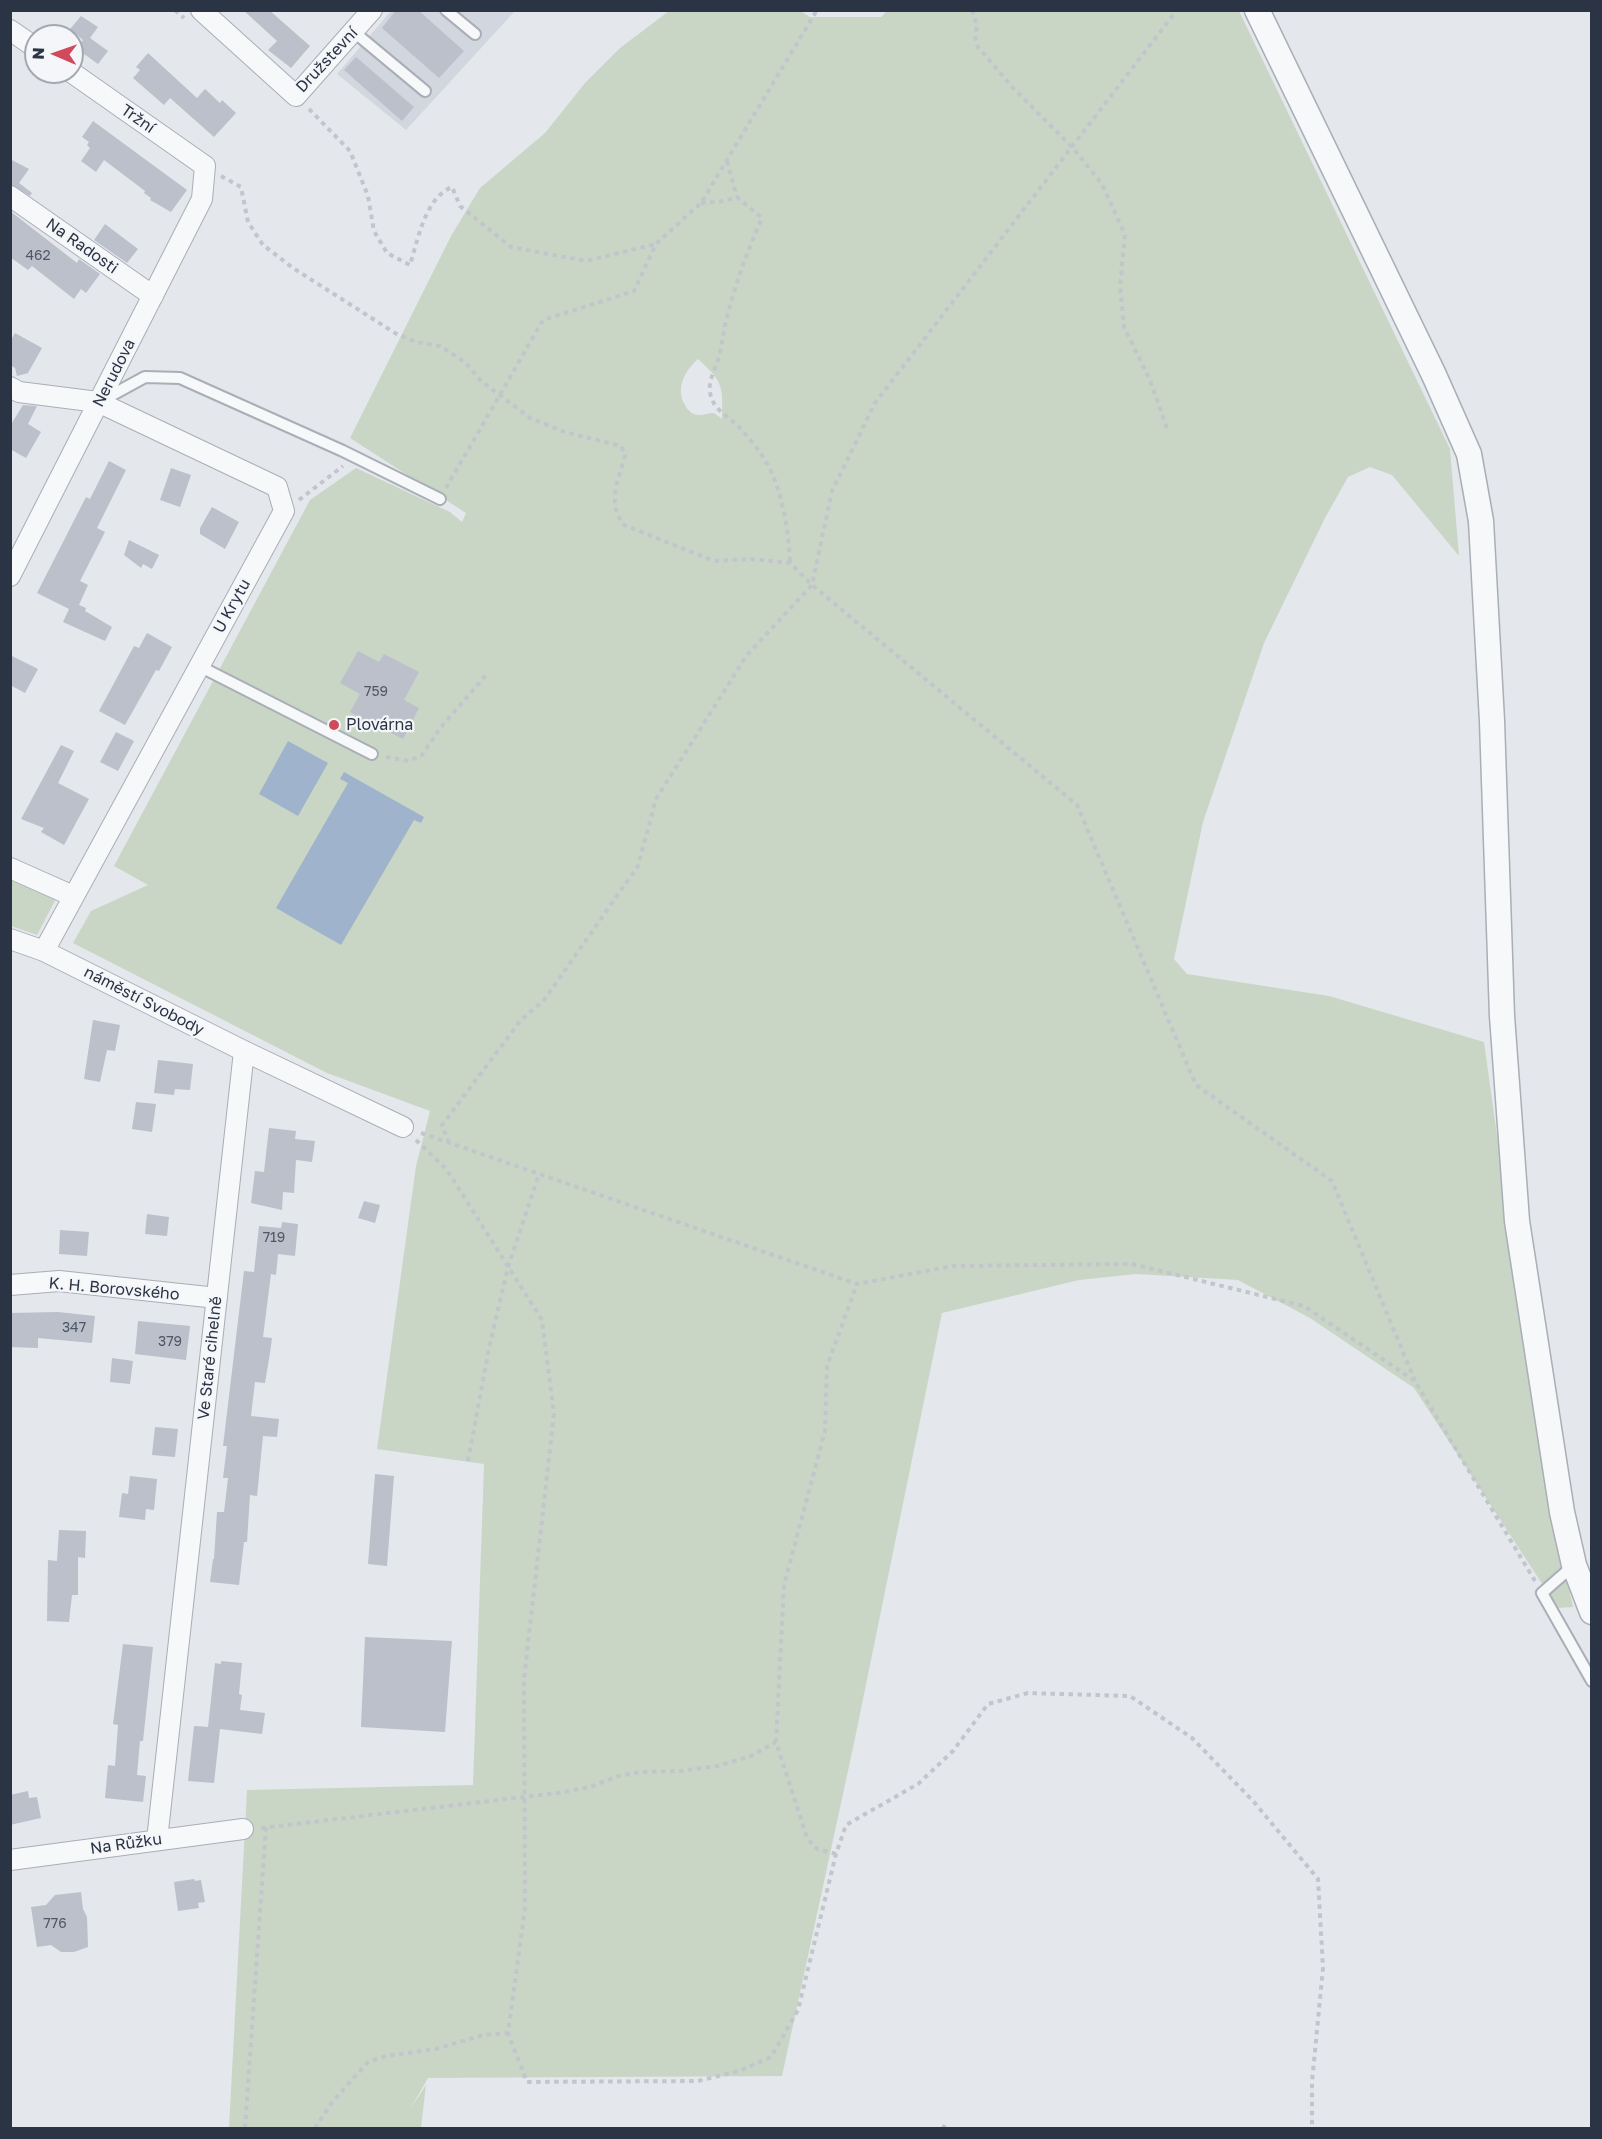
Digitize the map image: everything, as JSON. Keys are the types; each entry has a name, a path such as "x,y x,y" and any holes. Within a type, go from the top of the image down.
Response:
{"street":[{"name":"Družstevní","path":"201,10 296,96 372,10"},
{"path":"1257,10 1434,375 1469,454 1481,521 1492,721 1502,1016 1517,1221 1562,1512 1574,1564 1592,1612"},
{"path":"10,30 24,40"},
{"name":"Tržní","path":"84,81 205,166"},
{"name":"Nerudova","path":"10,576 202,200 205,166"},
{"name":"Na Radosti","path":"10,196 153,296"},
{"path":"10,387 20,392 98,402 277,487 284,511"},
{"name":"U Krytu","path":"73,896 284,511"},
{"path":"10,868 73,896 44,951"},
{"name":"náměstí Svobody","path":"10,939 44,951 244,1051"},
{"path":"244,1051 403,1127"},
{"name":"Ve Staré cihelně","path":"157,1840 244,1051"},
{"name":"K. H. Borovského","path":"10,1285 59,1281 217,1298"},
{"name":"Na Růžku","path":"10,1860 243,1829"}],"lane":[{"path":"446,10 475,34"},
{"path":"354,32 425,91"},
{"path":"98,402 145,377 180,378 355,457 440,499"},
{"path":"199,666 372,754"},
{"path":"1574,1564 1542,1593 1592,1681"}],"path":[{"path":"440,499 543,320 634,291 656,244 701,203 817,10"},
{"path":"972,10 977,27 975,36 978,47 1013,88 1072,147 1102,184 1125,235 1120,286 1124,327 1149,378 1167,428"},
{"path":"449,1143 442,1125 521,1020 544,1000 638,866 656,799 747,655 812,585 832,491 875,403 1177,10"},
{"path":"296,96 350,151 368,196 374,231 387,253 410,265 425,217 442,191 452,187 460,206 511,247 586,261 656,244"},
{"path":"727,161 737,197 762,218 743,261 725,323 710,392 714,404 722,414 736,424 767,462 784,518 790,563"},
{"path":"241,187 248,222 263,244 293,268 395,333 416,342 440,346 466,363 481,381 530,418 565,432 621,446 625,455 614,494 616,516 624,525 714,561 751,559 790,563 812,585 1077,805 1196,1085 1332,1181 1415,1381 1542,1593"},
{"path":"701,203 724,201 737,197"},
{"path":"284,511 355,457"},
{"path":"372,754 409,761 422,755 441,727 488,673"},
{"path":"403,1127 857,1284 953,1266 1132,1264 1304,1305 1415,1381"},
{"path":"403,1127 447,1170 542,1320 554,1414 524,1679 525,1908 508,2032 527,2082 698,2081 740,2071 771,2057 798,2010 836,1854 846,1825 918,1784 953,1751 988,1704 1028,1694 1130,1696 1192,1738 1254,1802 1318,1879 1323,1968 1312,2082 1312,2128"},
{"path":"468,1461 489,1348 508,1267 539,1174"},
{"path":"836,1854 817,1849 807,1838 776,1742 784,1585 825,1431 827,1366 857,1284"},
{"path":"243,1829 525,1797 590,1787 618,1776 641,1772 718,1767 751,1756 776,1742"},
{"path":"245,2128 266,1827"},
{"path":"315,2128 333,2101 368,2062 386,2056 436,2049 483,2035 508,2032"}],"shaded area":[{"path":"391,11 515,11 406,130 337,74"}],"green space":[{"path":"799,10 810,17 881,17 888,10 1239,11 1450,449 1459,556 1392,475 1370,467 1348,477 1325,518 1264,643 1203,822 1174,959 1187,974 1329,996 1484,1042 1544,1474 1573,1607 1558,1608 1414,1388 1310,1318 1238,1280 1136,1274 1079,1280 942,1313 854,1743 782,2076 428,2078 409,2111 426,2085 421,2128 229,2128 247,1790 473,1785 484,1464 377,1449 416,1166 430,1111 327,1073 73,943 91,911 148,885 114,866 310,500 356,468 450,512 462,522 466,513 350,438 451,236 480,188 545,133 585,83 620,48 669,11","holes":["698,359 720,385 722,419 714,413 699,415 692,413 682,399 683,380"]},
{"path":"11,878 57,897 37,935 11,926"}],"water":[{"path":"288,741 328,763 298,816 259,794"},
{"path":"344,772 424,817 421,823 414,820 341,945 276,908 348,783 340,779"}],"building":[{"path":"243,10 269,10 310,46 291,68 268,50 277,41"},
{"path":"396,10 418,10 464,51 439,78 382,28"},
{"path":"81,16 98,27 90,38 108,51 98,64 84,54 84,24 74,24"},
{"path":"148,53 197,98 205,89 220,103 222,100 236,113 214,137 170,98 164,105 133,78 140,70 136,67"},
{"path":"356,57 414,107 402,121 344,70"},
{"path":"93,121 187,190 171,212 150,200 151,198 144,193 145,191 104,160 96,172 81,161 90,148 87,145 89,142 82,137"},
{"path":"10,159 29,169 19,183 32,193 30,196 10,184"},
{"path":"10,211 77,263 79,259 100,274 86,293 81,289 74,299 32,266 28,270 10,257"},
{"path":"105,224 138,249 127,263 94,240"},
{"path":"15,333 42,348 28,373 17,376 15,368 10,365 10,342"},
{"path":"23,405 37,406 28,424 41,432 26,458 10,449 10,426"},
{"path":"109,461 126,470 97,528 105,532 80,581 88,585 79,605 112,627 105,641 63,622 69,609 37,593 86,497 90,499"},
{"path":"171,468 191,475 180,507 160,500"},
{"path":"212,507 239,522 225,549 200,534 200,528"},
{"path":"129,540 159,555 152,569 143,564 141,568 124,555"},
{"path":"147,633 172,647 159,671 156,670 125,725 99,711 134,646 139,648"},
{"path":"358,651 379,662 384,654 419,672 404,700 419,708 403,739 350,712 360,694 340,683"},
{"path":"10,655 38,669 25,693 10,685"},
{"path":"116,732 134,741 118,771 100,762"},
{"path":"61,745 74,751 58,783 89,799 64,845 41,832 44,828 21,819"},
{"path":"93,1020 120,1025 115,1051 107,1050 100,1082 84,1079"},
{"path":"158,1060 193,1064 190,1090 175,1089 174,1095 154,1093"},
{"path":"136,1102 156,1104 152,1132 132,1129"},
{"path":"269,1128 296,1131 295,1139 315,1141 312,1162 296,1160 294,1193 283,1192 282,1210 251,1203 255,1171 264,1172"},
{"path":"364,1201 380,1205 375,1223 358,1218"},
{"path":"147,1214 169,1217 167,1236 145,1234"},
{"path":"282,1222 298,1224 295,1256 278,1254 276,1275 271,1274 263,1337 272,1338 270,1353 265,1383 255,1382 251,1416 279,1419 277,1437 263,1436 257,1496 250,1495 247,1542 244,1542 239,1585 210,1582 217,1512 224,1512 228,1478 223,1478 227,1446 223,1446 244,1271 254,1272 259,1226 281,1228"},
{"path":"60,1230 89,1232 87,1256 59,1254"},
{"path":"58,1312 95,1316 92,1343 38,1338 38,1348 10,1347 10,1313"},
{"path":"138,1321 190,1326 186,1360 135,1354"},
{"path":"112,1358 133,1361 130,1384 110,1382"},
{"path":"155,1427 178,1429 175,1457 152,1455"},
{"path":"375,1474 394,1476 387,1566 368,1564"},
{"path":"130,1476 157,1479 154,1510 146,1509 145,1520 119,1517 122,1493 128,1494"},
{"path":"59,1530 86,1531 85,1558 78,1557 78,1595 72,1595 69,1622 47,1621 48,1560 57,1561"},
{"path":"365,1637 452,1641 445,1732 361,1727"},
{"path":"123,1644 153,1647 137,1775 146,1776 143,1802 105,1798 108,1765 115,1766 118,1725 113,1724"},
{"path":"221,1661 242,1663 240,1710 265,1713 262,1734 220,1729 214,1783 188,1781 194,1726 208,1727 215,1663 221,1664"},
{"path":"28,1791 29,1798 37,1797 41,1818 10,1825 10,1795"},
{"path":"194,1879 195,1881 201,1880 205,1902 198,1903 199,1908 178,1911 174,1882"},
{"path":"81,1892 83,1909 87,1917 88,1947 74,1952 61,1952 51,1945 37,1947 31,1907 46,1905 55,1895"}],"place":[{"name":"Plovárna","path":"334,725"}]}
